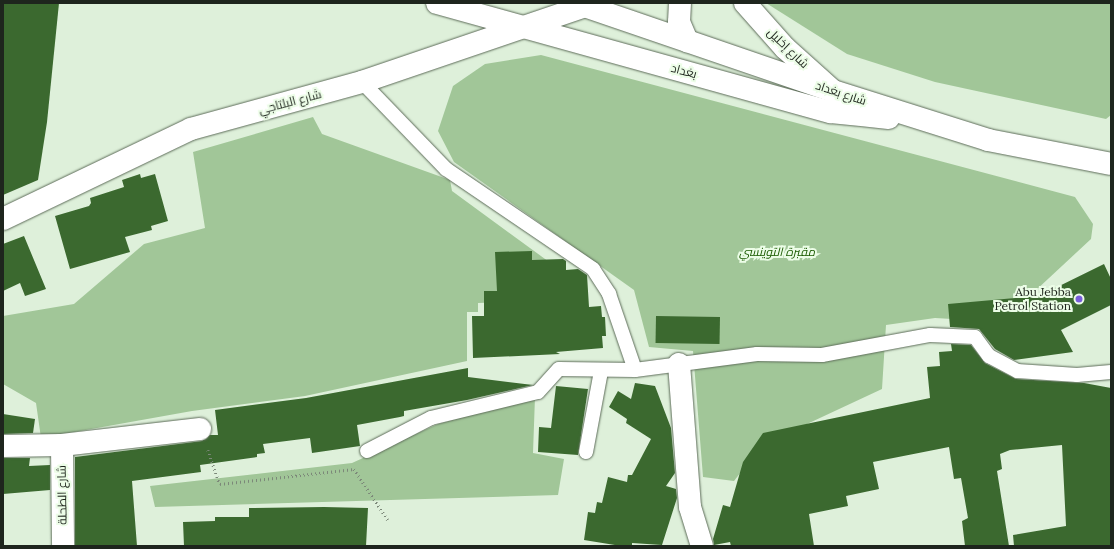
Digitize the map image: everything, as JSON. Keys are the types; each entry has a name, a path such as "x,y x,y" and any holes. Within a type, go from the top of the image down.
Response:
{"street":[{"name":"بغداد","path":"437,3 831,112 934,123"},
{"path":"680,3 679,22 687,41"},
{"name":"شارع إخليل","path":"745,3 785,48 833,91"},
{"name":"شارع البلتاجي","path":"3,219 191,129 362,82 585,4"},
{"name":"شارع بغداد","path":"585,4 833,91 988,140 1111,164"},
{"path":"679,364 690,507 702,546"},
{"path":"3,446 62,445 200,429"},
{"name":"شارع الطحلة","path":"62,445 63,546"}],"lane":[{"path":"362,82 446,169 592,269 609,294 635,370"},
{"path":"367,451 431,418 538,392 559,369 601,371 635,370 757,354 822,355 930,335 975,338 989,356 1017,371 1077,375 1111,372"},
{"path":"586,452 601,371"}],"path":[{"path":"200,429 220,484 354,470 388,520"}],"green space":[{"path":"766,3 1111,3 1111,115 1106,119 935,82 847,54"},
{"name":"مقبرة التوينسي","path":"541,55 1075,197 1093,224 1091,239 1034,292 1011,299 1003,322 935,318 886,325 882,389 762,445 734,481 703,477 693,351 649,347 634,290 454,162 438,131 453,86 485,64"},
{"path":"313,117 322,134 450,180 452,191 556,267 506,302 478,303 478,312 467,312 467,361 305,396 192,411 41,438 36,403 3,384 3,316 74,304 144,244 205,228 193,152"},
{"path":"535,397 533,453 564,459 558,495 155,507 150,486 352,463 438,424"}],"building":[{"path":"3,3 59,3 47,122 38,180 3,195"},
{"path":"140,174 141,178 155,174 168,221 151,226 152,230 125,237 130,252 70,269 55,216 89,206 91,203 90,198 124,187 122,180"},
{"path":"24,236 46,289 25,296 20,283 3,291 3,244"},
{"path":"532,251 532,260 563,259 566,261 566,270 578,269 587,275 589,307 601,306 602,317 605,317 606,336 602,336 603,348 556,352 560,354 473,358 472,316 484,316 484,291 497,291 495,252"},
{"path":"1104,264 1111,279 1111,305 1061,330 1073,352 1014,360 995,349 979,329 950,327 948,304 1039,296"},
{"path":"656,316 720,317 720,344 656,343"},
{"path":"951,344 971,345 985,363 1016,379 1084,383 1111,388 1111,546 1014,546 1013,535 1066,526 1062,445 1010,450 1000,454 1002,469 997,471 1009,546 965,546 962,521 968,518 961,478 954,479 949,447 873,462 879,489 846,496 848,506 809,514 814,546 731,546 730,542 714,545 713,539 723,505 730,507 743,462 763,433 930,398 927,367 940,366 939,352 952,351"},
{"path":"468,368 468,377 533,385 467,400 404,411 404,416 357,425 360,446 312,453 310,438 263,444 265,453 257,454 257,457 200,465 201,472 132,481 137,546 75,546 75,457 202,441 210,435 218,435 215,410 306,398"},
{"path":"635,383 655,386 671,428 675,473 666,486 676,489 677,498 662,545 632,543 632,546 621,546 584,540 588,512 595,513 597,502 602,503 608,477 627,482 628,475 632,475 651,439 626,423 627,419 609,407 618,391 631,399"},
{"path":"556,386 588,389 578,455 538,452 539,427 551,428"},
{"path":"3,414 35,419 33,433 3,434"},
{"path":"3,458 30,458 29,466 50,465 50,490 3,494"},
{"path":"249,508 368,508 366,546 184,546 183,522 215,521 215,517 249,517"}],"place":[{"name":"Abu Jebba Petrol Station","path":"1079,299"}]}
